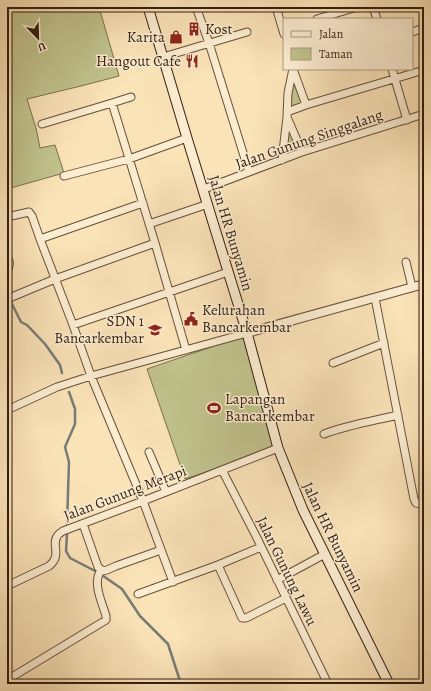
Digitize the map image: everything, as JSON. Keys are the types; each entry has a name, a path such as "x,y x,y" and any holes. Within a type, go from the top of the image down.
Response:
{"main road":[{"name":"Jalan HR Bunyamin","path":"148,7 247,333 278,448 303,510 389,684"}],"street":[{"path":"196,7 209,43 249,172"},
{"path":"276,7 283,28"},
{"path":"320,18 357,7"},
{"path":"373,7 377,18"},
{"path":"413,32 424,28"},
{"path":"163,57 247,32"},
{"path":"293,70 306,105"},
{"path":"282,160 288,93 293,70"},
{"path":"392,70 407,120"},
{"path":"287,115 306,105 424,70"},
{"path":"42,124 131,97"},
{"path":"112,103 186,350"},
{"name":"Jalan Gunung Singgalang","path":"204,189 302,152 424,114"},
{"path":"287,115 302,152"},
{"path":"64,176 129,159 187,138"},
{"path":"40,239 143,203"},
{"path":"149,224 208,204"},
{"path":"7,217 25,212 31,213 91,376 143,501 173,582"},
{"path":"7,298 55,279 155,244"},
{"path":"7,258 9,260 7,272"},
{"path":"406,262 412,287"},
{"path":"73,325 228,272"},
{"path":"7,410 57,387 91,376 424,284"},
{"path":"376,298 414,499 416,502 424,505"},
{"path":"333,363 384,343"},
{"path":"324,434 360,423 398,415"},
{"name":"Jalan Gunung Merapi","path":"7,586 49,566 54,562 56,558 56,539 63,531 278,448"},
{"path":"149,452 166,492"},
{"name":"Jalan Gunung Lawu","path":"222,470 262,546 328,684"},
{"path":"7,680 106,620 97,583 100,572 84,524"},
{"path":"138,594 218,566 262,546"},
{"path":"100,572 161,550"},
{"path":"277,580 325,554"},
{"path":"218,566 242,618 246,618 286,598"}],"green space":[{"path":"7,7 99,7 119,76 27,99 36,128 40,148 55,145 64,173 7,189"},
{"path":"297,83 304,103 289,107 290,85"},
{"path":"292,132 298,150 287,154 288,133"},
{"name":"Lapangan Bancarkembar","path":"243,336 281,447 185,479 147,369"}],"waterway":[{"path":"10,300 21,322 27,325 45,344 60,365 62,373"},
{"path":"67,524 69,462 65,447 75,424 75,409 69,392"},
{"path":"67,535 66,551 70,558 99,573 122,589 140,616 168,644 181,684"}],"place":[{"name":"Kost","path":"194,29"},
{"name":"Karita","path":"176,37"},
{"name":"Hangout Cafe","path":"192,61"},
{"name":"Kelurahan Bancarkembar","path":"191,319"},
{"name":"SDN 1 Bancarkembar","path":"155,330"},
{"name":"Lapangan Bancarkembar","path":"214,408"}]}
